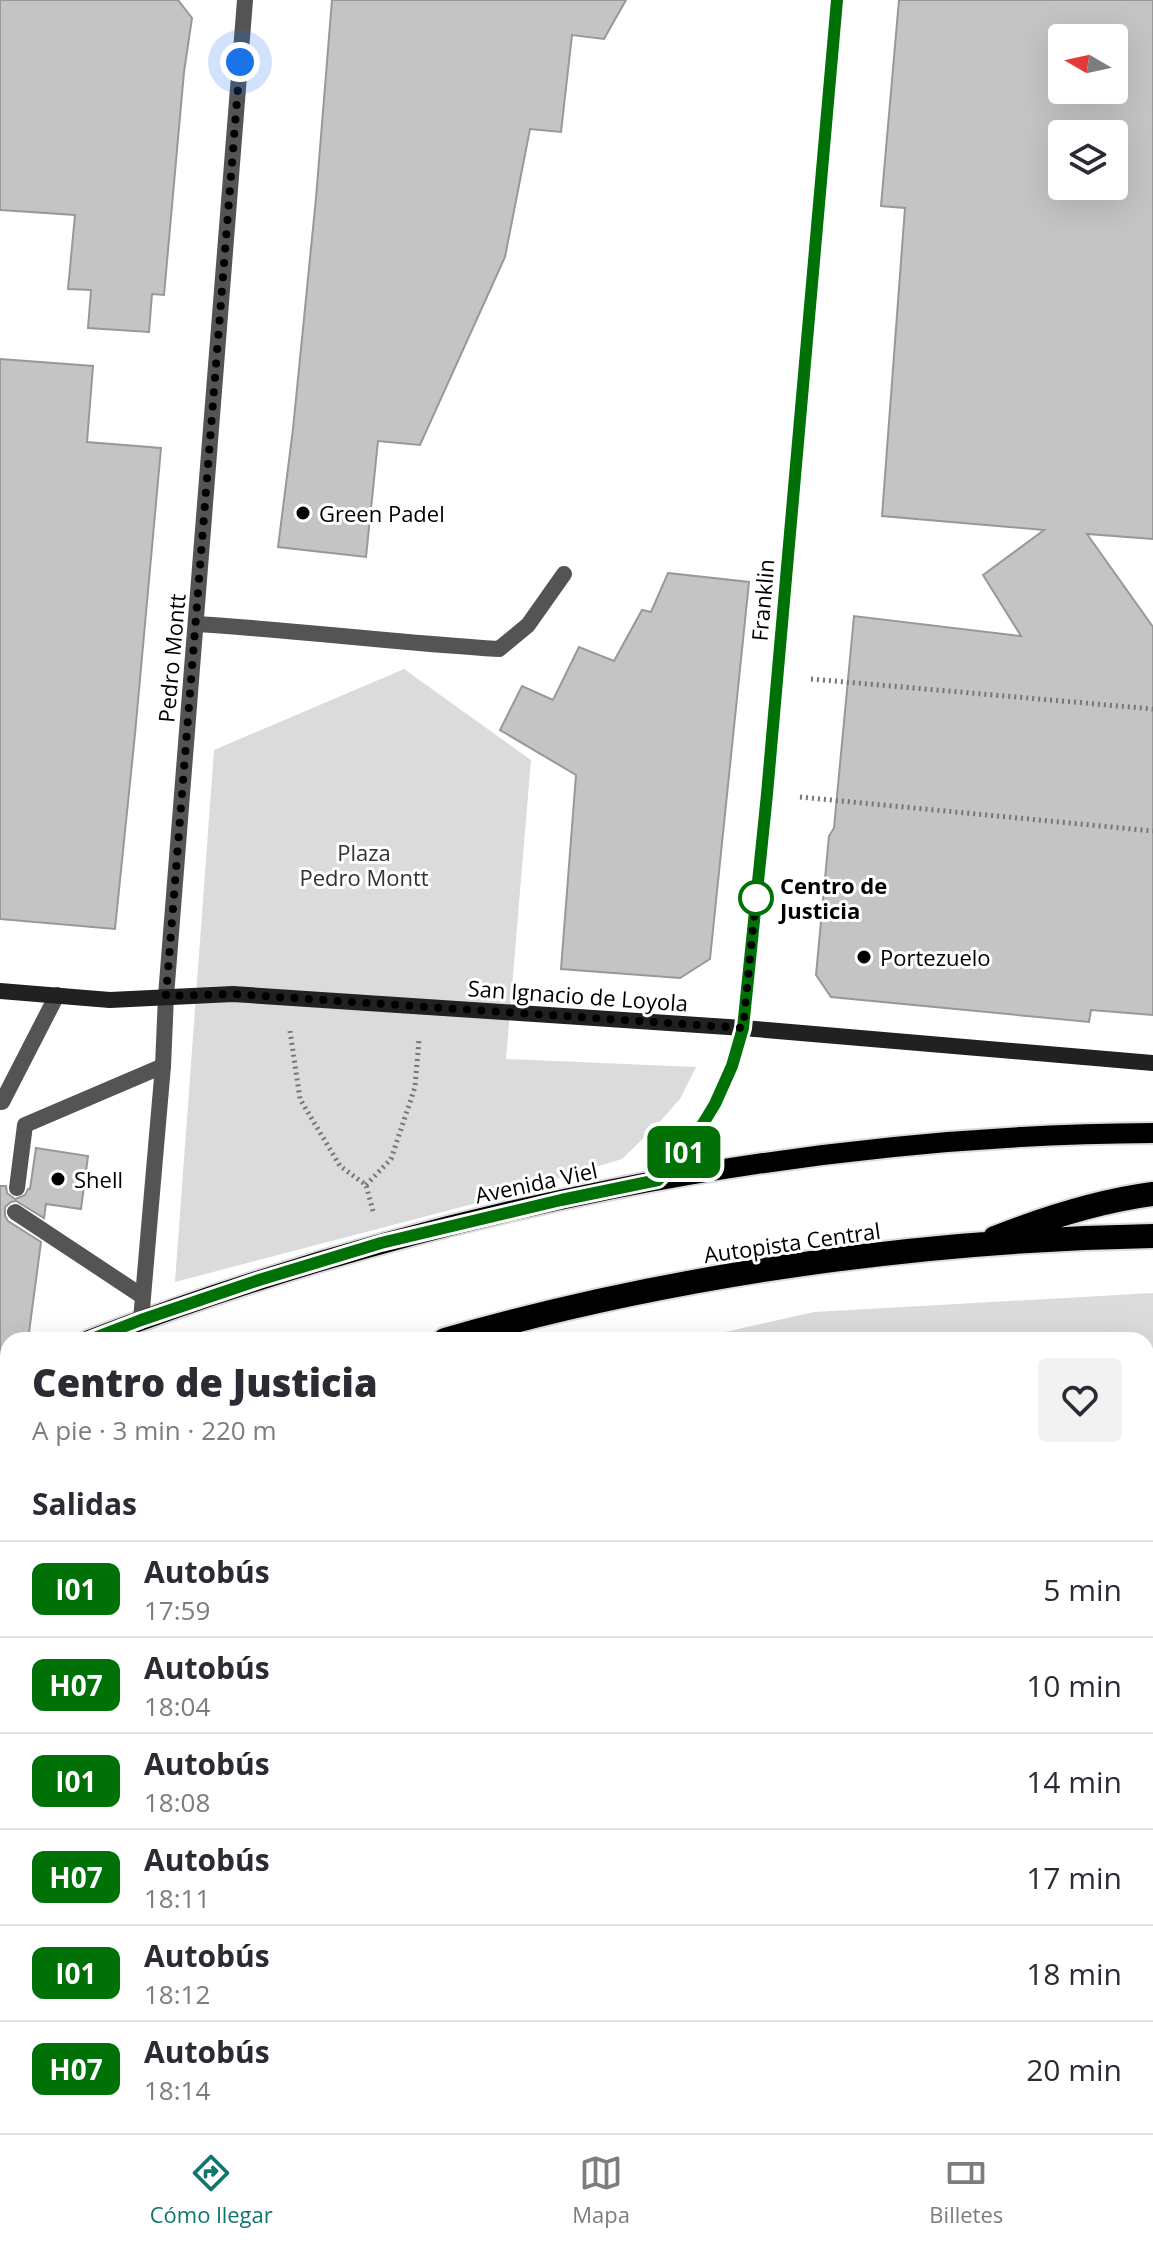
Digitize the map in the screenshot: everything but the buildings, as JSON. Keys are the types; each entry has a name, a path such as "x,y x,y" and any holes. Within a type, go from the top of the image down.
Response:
{"highway":[{"path":"974,1246 1029,1224 1085,1207 1153,1194"},
{"name":"Autopista Central","path":"473,1332 609,1299 730,1276 852,1258 974,1246 1153,1236"}],"main road":[{"name":"Avenida Viel","path":"110,1332 381,1243 658,1180 866,1151 992,1139 1153,1133"}],"street":[{"name":"Pedro Montt","path":"141,1320 245,0"},
{"name":"Franklin","path":"658,1180 690,1145 715,1104 732,1066 743,1028 778,676 837,0"},
{"path":"196,624 499,649 528,625 564,574"},
{"name":"San Ignacio de Loyola","path":"0,991 110,1000 233,994 743,1028 1153,1063"},
{"path":"2,1102 57,995"},
{"path":"17,1188 25,1125 163,1066"},
{"path":"15,1212 142,1296"}],"path":[{"path":"778,676 1153,709"},
{"path":"767,794 1153,831"},
{"path":"285,999 300,1099 340,1166 366,1185 381,1243"},
{"path":"366,1185 391,1159 415,1087 422,1006"}],"green space":[{"name":"Plaza Pedro Montt","path":"404,669 531,760 506,1059 696,1067 680,1099 622,1159 473,1204 175,1282 214,750"},
{"path":"1153,1293 1153,1332 725,1332 814,1312"}],"bus line":[{"name":"I01","path":"110,1332 259,1280 381,1243 658,1180 690,1145 715,1104 732,1066 743,1028 767,794 837,0"}],"place":[{"name":"Green Padel","path":"303,513"},
{"name":"Centro de Justicia","path":"756,898"},
{"name":"Portezuelo","path":"864,957"},
{"name":"Shell","path":"58,1179"}],"route":[{"path":"240,62 166,996 233,994 743,1028 756,898"}]}
